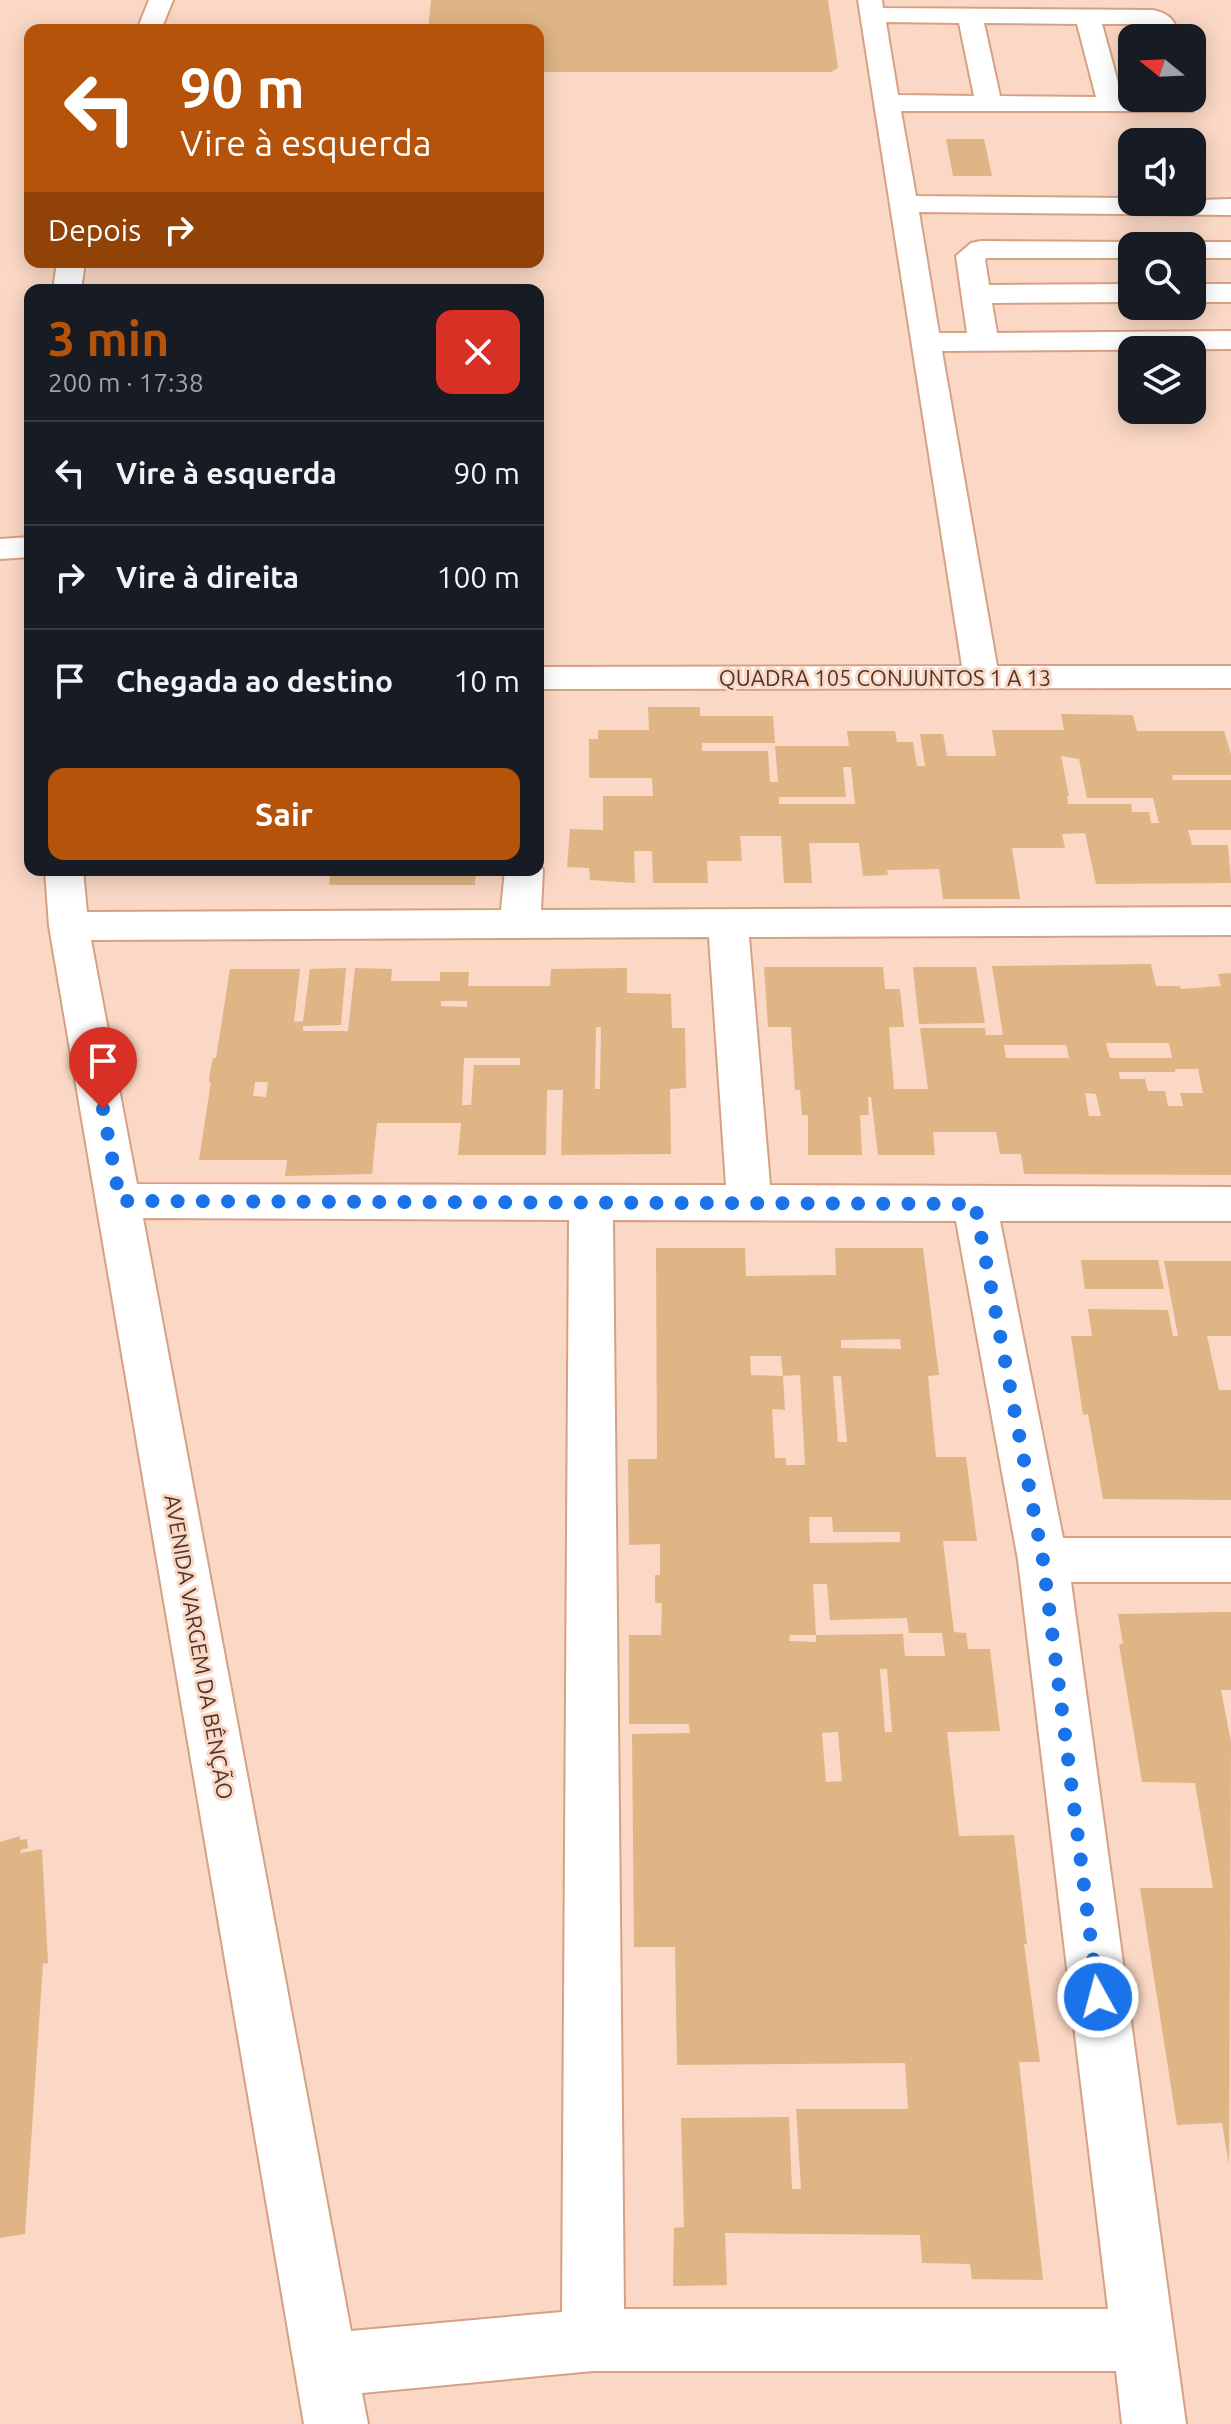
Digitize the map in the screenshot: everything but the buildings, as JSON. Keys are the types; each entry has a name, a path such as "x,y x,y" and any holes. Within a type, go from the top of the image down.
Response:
{"street":[{"path":"151,24 161,0"},
{"path":"981,678 871,7 970,15 1153,17 1164,24"},
{"path":"970,15 989,104"},
{"path":"1088,17 1111,104"},
{"path":"887,103 1118,104"},
{"path":"905,204 1231,207"},
{"path":"983,341 970,256 981,249 1118,250"},
{"path":"1206,250 1231,250"},
{"path":"976,294 1118,293"},
{"path":"1206,293 1231,293"},
{"path":"927,342 1231,340"},
{"path":"0,549 24,547"},
{"name":"QUADRA 105 CONJUNTOS 1 A 13","path":"544,678 1231,677"},
{"name":"AVENIDA VARGEM DA BÊNÇÃO","path":"65,876 69,926 336,2424"},
{"path":"520,923 524,876"},
{"path":"69,926 1231,921"},
{"path":"728,924 749,1202"},
{"path":"120,1201 1231,1204"},
{"path":"591,1203 593,2340"},
{"path":"975,1204 1043,1560 1154,2424"},
{"path":"1043,1560 1231,1560"},
{"path":"326,2365 593,2340 1142,2340"}],"route":[{"path":"103,1109 120,1201 975,1204 1043,1560 1098,1997"}]}
